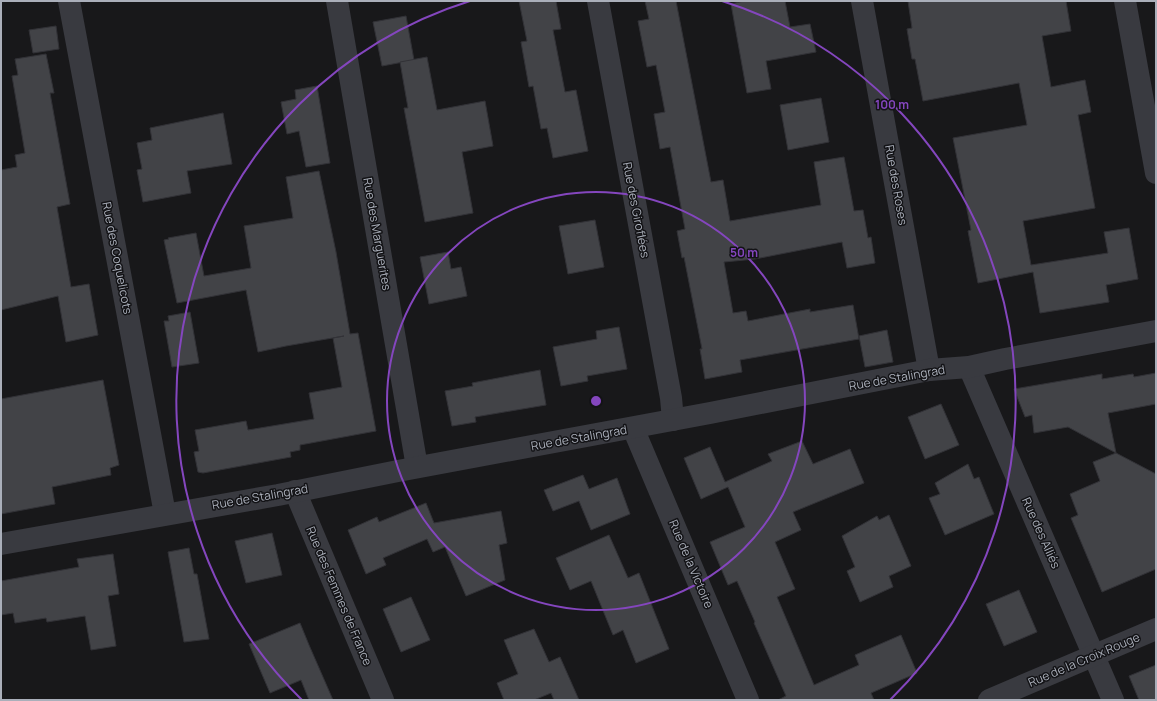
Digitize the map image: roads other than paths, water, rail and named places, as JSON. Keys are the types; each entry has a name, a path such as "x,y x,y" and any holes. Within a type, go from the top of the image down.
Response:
{"street":[{"name":"Rue des Coquelicots","path":"70,1 165,514"},
{"name":"Rue des Marguerites","path":"337,1 417,467"},
{"name":"Rue des Giroflées","path":"598,1 671,398 673,420"},
{"name":"Rue des Roses","path":"862,1 929,370"},
{"path":"1125,1 1156,173"},
{"name":"Rue de Stalingrad","path":"1,544 295,492 417,467 633,428 929,370 969,367 1156,331"},
{"name":"Rue des Alliés","path":"969,367 1113,700"},
{"name":"Rue de la Victoire","path":"633,428 748,700"},
{"name":"Rue des Femmes de France","path":"295,492 383,700"},
{"name":"Rue de la Croix Rouge","path":"989,700 1156,629"}]}
